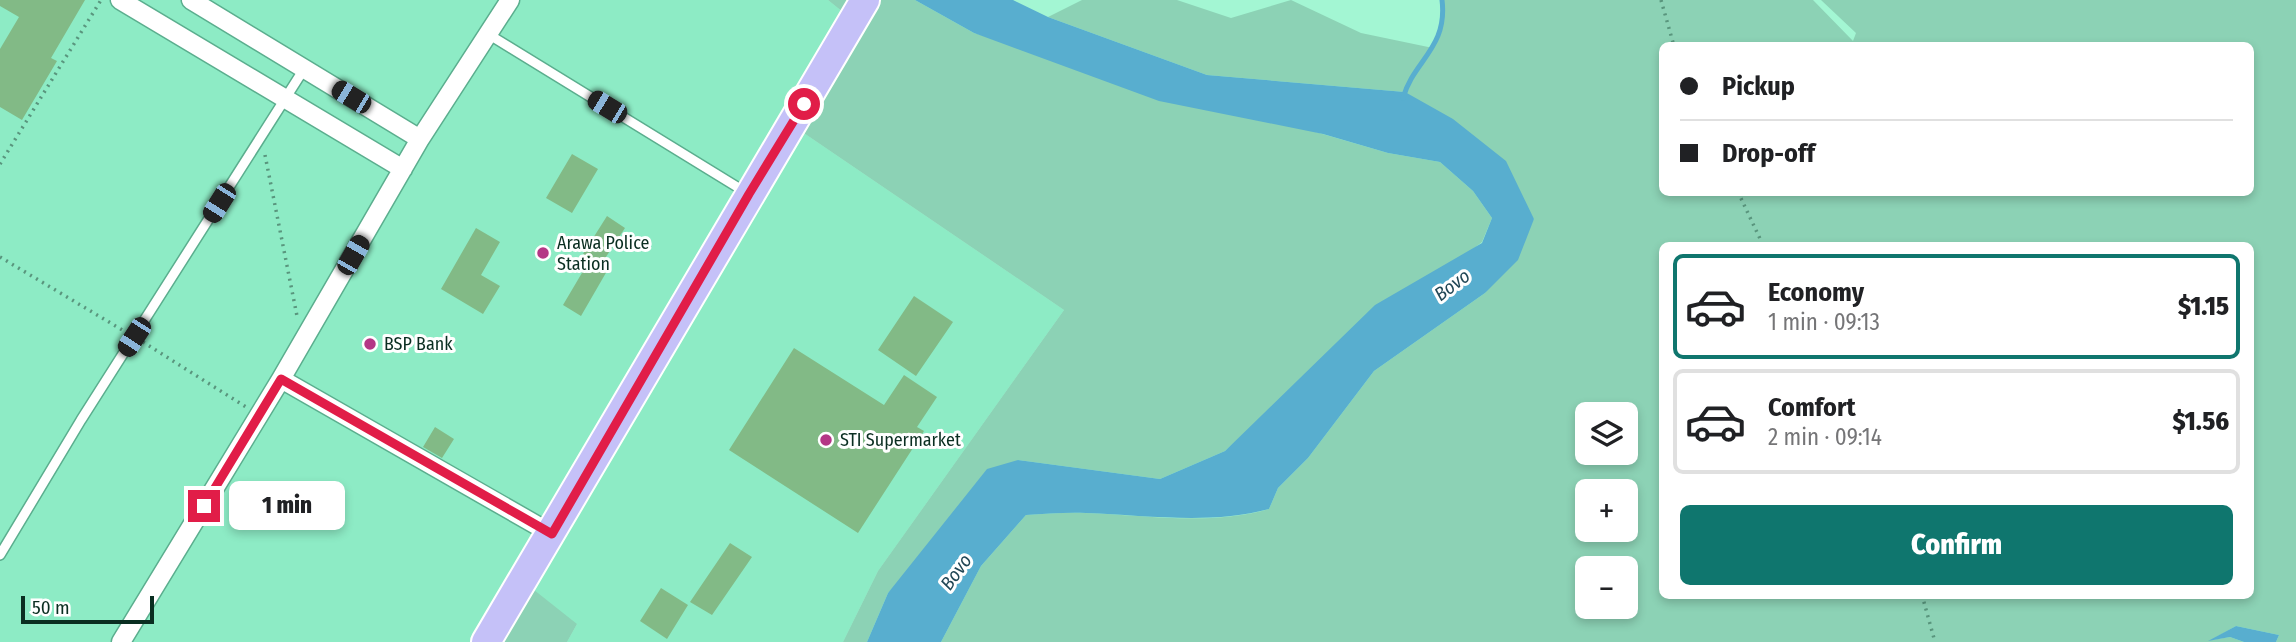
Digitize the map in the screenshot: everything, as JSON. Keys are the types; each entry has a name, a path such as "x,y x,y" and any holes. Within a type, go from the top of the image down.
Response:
{"main road":[{"path":"486,642 865,0"}],"street":[{"path":"120,0 403,169"},
{"path":"191,0 420,139"},
{"path":"121,642 303,342 420,139 510,0"},
{"path":"281,379 552,534"}],"lane":[{"path":"488,34 749,194"},
{"path":"0,555 81,420 304,69"}],"path":[{"path":"0,164 102,0"},
{"path":"1661,0 1673,42"},
{"path":"261,136 303,342"},
{"path":"1740,196 1762,242"},
{"path":"1923,599 1935,642"}],"shaded area":[{"path":"0,0 828,0 854,21 792,125 1064,310 878,571 843,642 567,642 577,624 486,642 0,642"},
{"path":"828,0 915,0 974,33 1388,153 1440,162 1473,191 1492,218 1482,242 1285,396 1225,451 1160,479 1018,460 888,593 867,642 843,642 878,571 1064,310 792,125 854,21"},
{"path":"1082,0 1177,0 1231,18 1291,0 1361,33 1433,48 1444,16 1442,0 1813,0 1853,41 1856,33 1821,0 2296,0 2296,642 2276,642 2279,635 2236,626 2211,640 2230,637 2244,642 941,642 981,566 1026,515 1078,513 1201,518 1269,509 1278,488 1308,458 1374,371 1485,293 1534,219 1405,92 1207,75 1048,17"},
{"path":"524,582 577,624 567,642 486,642"}],"water":[{"name":"Bovo","path":"915,0 1013,0 1048,17 1207,75 1405,92 1453,119 1506,161 1534,219 1518,260 1485,293 1374,371 1308,458 1278,488 1269,509 1201,518 1078,513 1026,515 981,566 941,642 867,642 888,593 987,469 1018,460 1160,479 1225,451 1375,305 1482,243 1492,218 1473,191 1440,162 1388,153 1323,134 1159,101 974,33"},
{"path":"2236,626 2279,635 2276,642 2244,642 2230,637 2208,641"}],"building":[{"path":"0,0 85,0 51,58 57,61 22,120 0,107 0,49 19,17 0,6"},
{"path":"572,154 598,169 572,213 546,198"},
{"path":"607,216 625,228 600,266 583,254"},
{"path":"476,228 500,242 481,275 500,286 483,314 441,289"},
{"path":"589,261 607,271 581,316 563,305"},
{"path":"914,296 953,322 916,376 878,350"},
{"name":"STI Supermarket","path":"794,348 884,405 904,375 937,397 917,427 924,431 858,533 729,450"},
{"path":"435,427 454,439 442,458 423,447"},
{"path":"730,543 752,557 712,615 690,602"},
{"path":"661,588 688,605 667,639 640,621"}],"waterway":[{"path":"1403,98 1440,30 1442,0"}],"place":[{"name":"Arawa Police Station","path":"543,253"},
{"name":"BSP Bank","path":"370,344"},
{"name":"STI Supermarket","path":"826,440"}],"route":[{"path":"204,506 281,379 552,534 804,104"}]}
